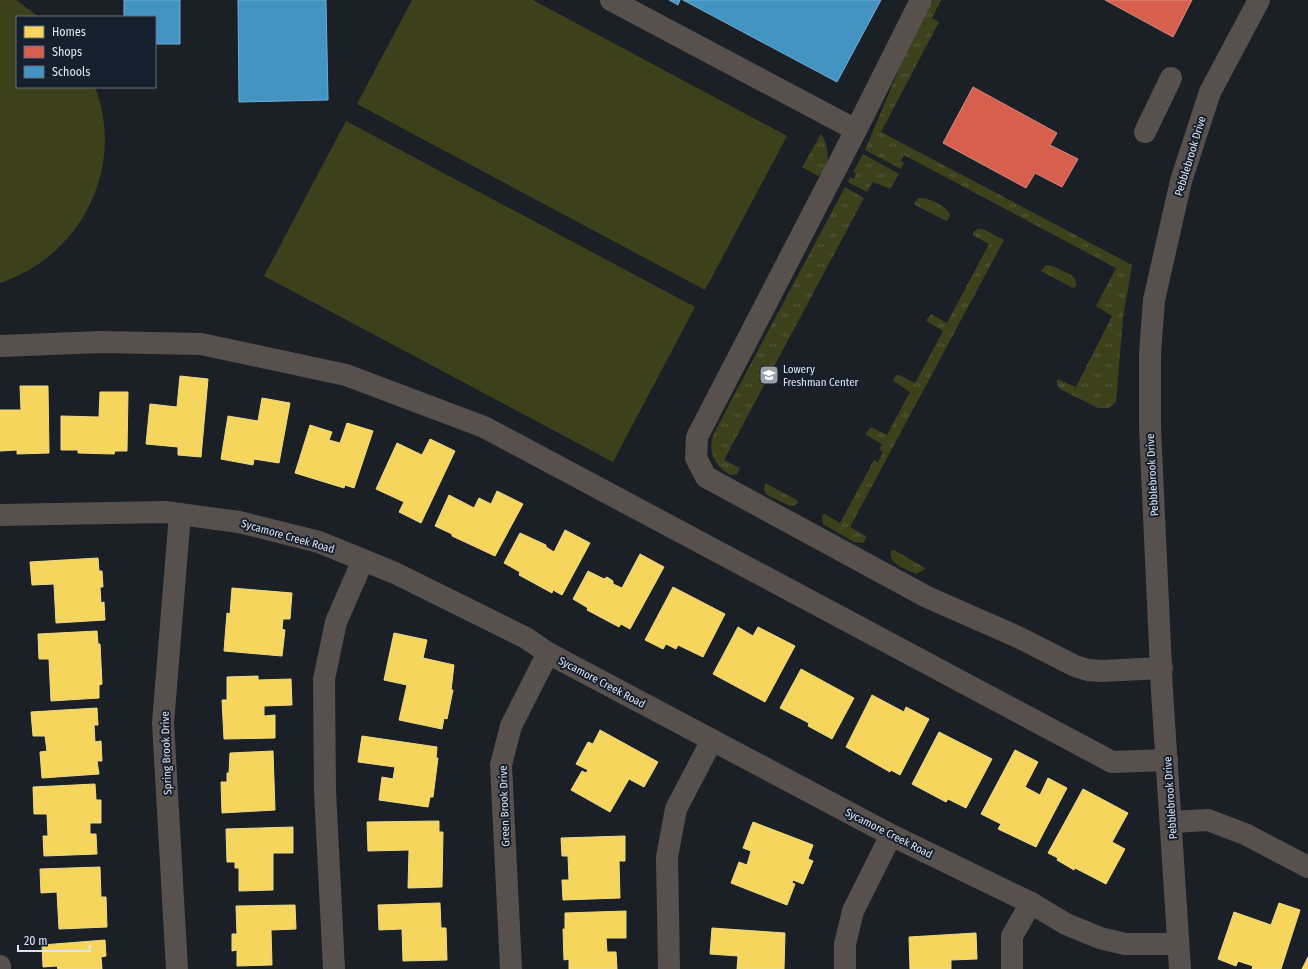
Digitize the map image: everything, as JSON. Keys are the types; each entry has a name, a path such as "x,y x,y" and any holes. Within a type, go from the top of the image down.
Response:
{"street":[{"path":"611,0 856,130"},
{"path":"921,0 856,130 697,437 696,458 706,478 927,597 1020,638 1075,666 1088,670 1101,671 1162,668"},
{"name":"Pebblebrook Drive","path":"1180,969 1162,668 1149,385 1154,300 1181,180 1210,92 1259,0"},
{"path":"1145,132 1171,78"},
{"path":"0,346 100,342 201,344 346,375 484,427 1112,762 1167,760"},
{"name":"Sycamore Creek Road","path":"0,515 165,512 239,522 319,542 395,573 519,635 548,653 891,835 1031,903 1066,924 1100,938 1125,944 1178,944"},
{"name":"Spring Brook Drive","path":"177,969 163,723 180,514"},
{"path":"334,969 325,791 324,679 336,622 363,560"},
{"name":"Green Brook Drive","path":"512,969 501,765 511,726 548,653"},
{"path":"669,969 667,857 676,809 712,740"},
{"path":"1172,822 1208,820 1245,834 1308,867"},
{"path":"845,969 845,944 853,911 891,835"},
{"path":"1012,969 1012,936 1031,903"}],"green space":[{"path":"0,0 16,0 38,16 16,16 16,88 95,88 103,118 105,148 100,177 90,205 74,230 53,252 29,270 0,283"},
{"path":"412,0 533,0 787,136 705,290 357,104"},
{"path":"933,0 941,0 932,18 939,22 881,132 1132,265 1123,318 1116,402 1109,408 1098,408 1060,389 1057,384 1057,379 1076,387 1112,316 1096,306 1116,268 904,155 901,161 904,163 901,169 865,150 914,34"},
{"path":"346,121 695,307 613,462 264,276"},
{"path":"821,134 826,144 828,156 826,167 818,176 802,167"},
{"path":"863,154 899,174 890,189 873,182 867,192 848,182 850,177 854,179 856,173 853,172"},
{"path":"845,187 864,198 724,460 740,468 737,474 730,475 720,467 713,457 711,446 714,433"},
{"path":"919,198 927,199 945,208 950,215 948,220 946,221 915,205 914,202"},
{"path":"978,229 983,229 1004,240 850,527 866,536 863,543 854,542 823,524 822,515 825,514 840,523 874,460 878,462 883,452 879,449 882,444 866,435 866,433 871,427 887,435 910,392 893,381 896,375 899,375 915,383 943,331 926,321 931,314 947,323 989,244 973,235 973,232"},
{"path":"1046,265 1066,272 1075,279 1076,286 1073,288 1041,271"},
{"path":"765,483 797,500 798,503 790,506 767,495 764,490"},
{"path":"894,550 925,568 924,570 916,574 899,566 895,563 891,556 891,551"}],"building: Homes":[{"path":"180,376 208,379 201,457 178,455 178,447 146,444 150,404 177,407"},
{"path":"20,386 48,386 49,453 17,454 17,450 0,451 0,410 21,410"},
{"path":"100,392 128,392 127,451 115,451 114,454 78,453 78,450 61,450 61,416 99,417"},
{"path":"262,398 290,403 279,463 254,459 253,465 221,459 228,416 258,421"},
{"path":"347,423 373,431 354,488 345,485 344,488 295,473 310,425 332,432 329,440 340,443"},
{"path":"430,439 455,451 421,523 399,512 404,502 376,489 397,443 422,455"},
{"path":"497,491 523,504 495,556 452,536 452,534 435,526 449,495 474,508 479,498 491,504"},
{"path":"565,530 590,543 562,595 553,590 552,593 519,575 520,572 504,563 520,533 546,545 546,547 554,552"},
{"path":"640,554 664,567 630,629 621,624 619,627 587,610 588,608 573,599 588,571 604,579 607,577 613,581 613,584 622,588"},
{"path":"98,558 99,571 102,571 103,587 100,587 101,603 104,602 105,620 56,623 54,584 32,585 30,562"},
{"path":"673,587 725,614 703,657 678,645 676,649 666,644 663,649 645,640"},
{"path":"232,588 292,593 290,619 283,619 282,629 285,630 282,656 224,651 227,613 230,614"},
{"path":"738,627 753,636 758,627 795,646 765,702 713,674"},
{"path":"97,631 98,644 100,644 102,684 99,685 99,698 51,701 49,659 39,659 38,634"},
{"path":"394,633 427,640 423,658 454,665 451,690 453,690 447,719 444,718 442,729 399,720 407,685 384,680"},
{"path":"801,669 854,698 832,739 808,726 809,723 780,708"},
{"path":"258,676 258,680 291,679 292,705 264,706 264,716 275,715 275,738 224,739 222,700 227,700 227,677"},
{"path":"872,695 904,712 906,707 929,719 900,775 891,770 890,772 846,747"},
{"path":"97,708 98,725 94,725 95,742 101,741 102,761 97,761 99,774 42,778 40,752 47,751 45,736 33,736 31,712"},
{"path":"600,730 658,762 644,787 629,779 610,812 571,790 582,771 586,773 588,770 576,764 588,742 593,744"},
{"path":"939,732 992,759 966,808 948,799 946,802 912,784"},
{"path":"362,736 437,747 436,758 438,758 433,797 430,797 428,807 379,800 382,777 393,779 395,767 358,762"},
{"path":"1015,750 1038,762 1025,787 1040,795 1048,778 1067,788 1036,847 998,829 1001,824 981,814"},
{"path":"273,751 275,810 222,813 221,782 227,782 230,753"},
{"path":"95,784 96,800 101,800 101,823 90,823 90,834 96,834 97,854 44,856 43,836 48,836 47,814 34,814 33,787"},
{"path":"1083,789 1128,813 1112,842 1125,849 1106,884 1075,868 1074,870 1057,860 1058,858 1048,853"},
{"path":"439,821 439,832 443,832 442,887 408,888 409,850 368,851 367,822"},
{"path":"753,822 813,845 808,859 813,861 803,884 793,880 792,883 795,884 787,905 731,883 739,862 747,865 751,851 743,848"},
{"path":"293,827 293,853 273,853 273,890 239,891 239,868 235,868 235,862 227,862 226,829"},
{"path":"625,836 625,861 619,861 620,898 563,900 562,880 569,880 568,856 562,856 561,838"},
{"path":"100,867 101,897 106,897 107,927 59,929 57,892 41,893 40,869"},
{"path":"440,903 441,928 446,928 447,960 403,961 402,929 379,930 378,905"},
{"path":"1279,903 1300,910 1281,969 1252,969 1253,966 1238,961 1236,966 1218,959 1234,912 1271,925"},
{"path":"295,905 296,929 271,930 272,965 237,966 237,950 232,951 232,934 237,934 236,906"},
{"path":"626,911 626,938 606,938 607,952 616,952 617,969 569,969 569,959 564,960 563,929 565,929 565,913"},
{"path":"712,928 785,933 784,969 737,969 738,956 710,954"},
{"path":"976,933 977,959 951,960 951,969 910,969 909,937"},
{"path":"105,940 106,956 101,957 102,969 58,969 57,966 43,967 42,945"},
{"path":"1308,957 1308,969 1302,969"}],"building: Shops":[{"path":"1105,0 1192,0 1173,37"},
{"path":"973,87 1057,133 1050,145 1078,159 1062,187 1035,173 1026,188 943,143"}],"building: Schools":[{"path":"124,0 180,0 180,44 156,44 156,16 124,16"},
{"path":"238,0 326,0 328,100 239,102"},
{"path":"669,0 680,0 678,5"},
{"path":"683,0 881,0 837,82"}],"place":[{"name":"Lowery Freshman Center","path":"769,375"}]}
